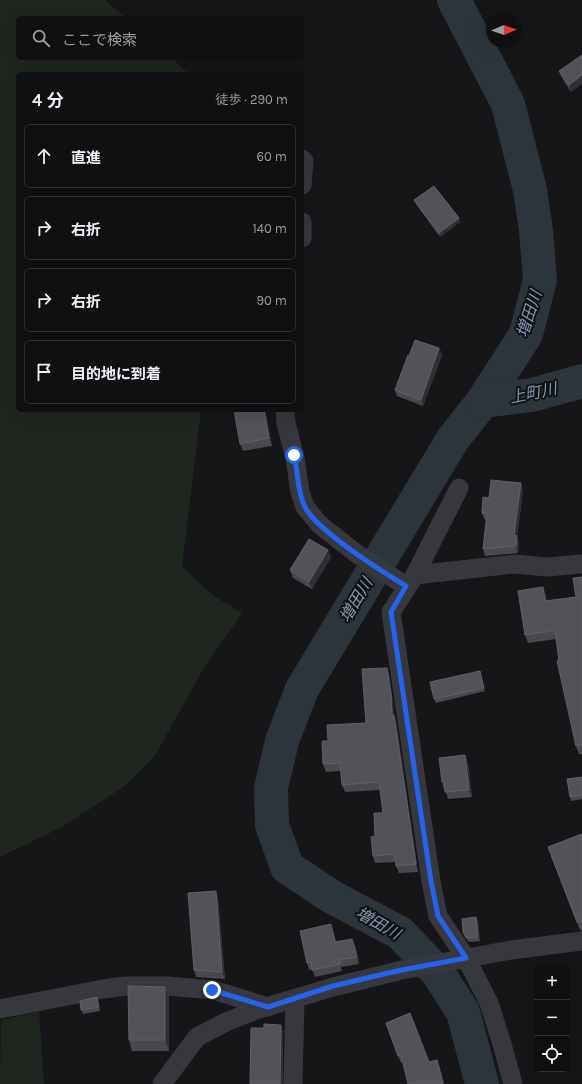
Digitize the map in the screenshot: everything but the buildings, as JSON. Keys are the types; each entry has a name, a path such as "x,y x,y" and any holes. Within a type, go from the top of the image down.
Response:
{"street":[{"path":"284,412 295,458 300,492 305,507 320,525 357,554 407,581 514,564 546,567 582,564"},
{"path":"459,488 391,612 431,881 438,916 460,959 489,1003 513,1084"},
{"path":"162,1084 197,1037 226,1022 268,1007 333,986 402,970 511,950 582,941"},
{"path":"0,1009 125,986 168,986 212,990 268,1007"},
{"path":"293,1084 295,998"}],"shaded area":[{"path":"0,0 105,0 124,16 16,16 16,60 173,60 187,72 16,72 16,412 201,412 182,566 211,594 242,613 203,669 155,756 126,785 62,827 0,857"},
{"path":"39,1011 44,1084 0,1084 1,1020"}],"waterway":[{"name":"増田川","path":"454,0 508,104 530,190 536,230 540,280 526,334 483,401 453,439 302,689 282,741 271,788 272,825 287,867 332,897 400,933 438,973 463,1012 482,1084"},
{"name":"上町川","path":"483,401 532,395 582,381"}],"route":[{"path":"212,990 268,1007 333,986 402,970 466,958 438,916 431,881 391,612 406,586 357,554 320,525 305,507 300,492 294,455"}]}
